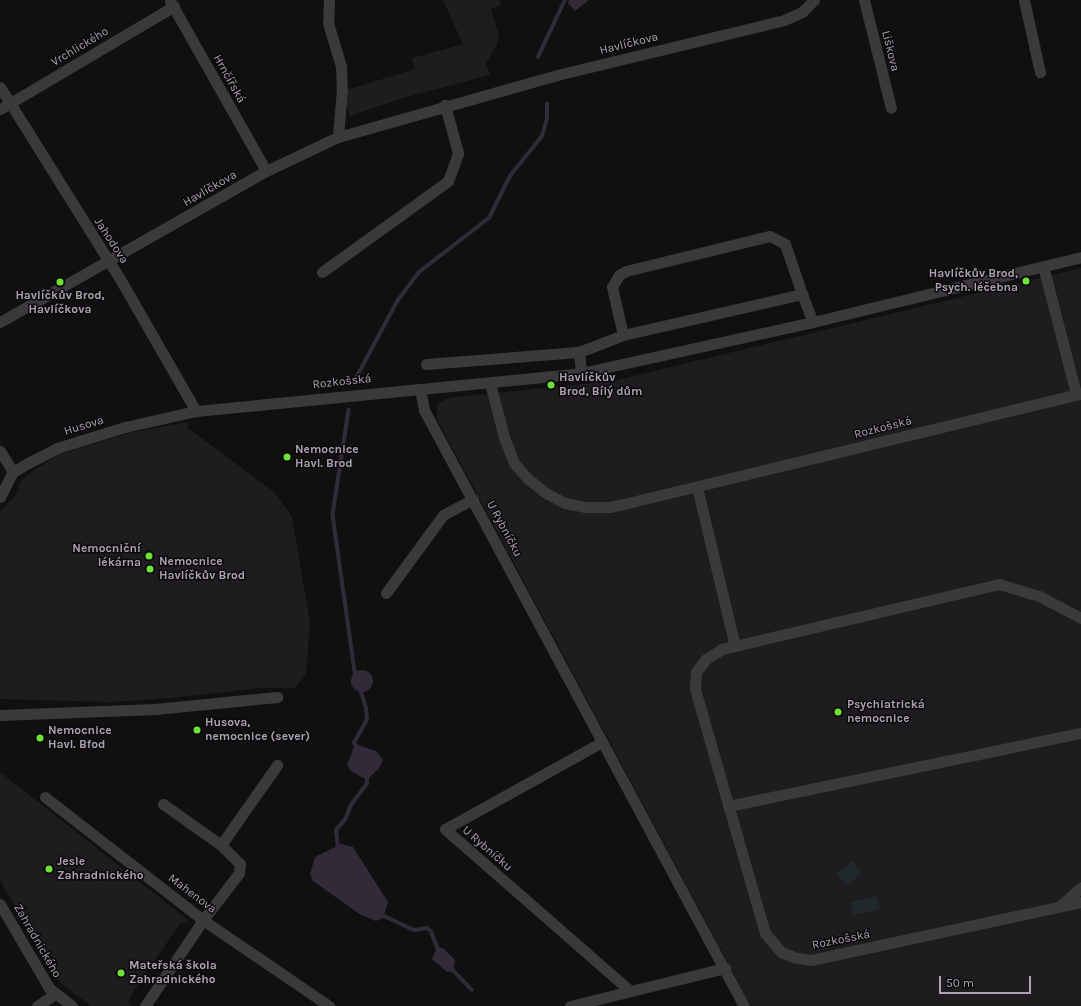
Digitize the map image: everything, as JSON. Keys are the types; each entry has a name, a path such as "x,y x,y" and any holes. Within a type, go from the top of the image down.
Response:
{"street":[{"path":"329,0 328,23 341,66 342,89 338,137"},
{"name":"Havlíčkova","path":"0,322 266,171 338,137 445,105 784,20 802,12 814,0"},
{"name":"Liškova","path":"864,0 891,108"},
{"path":"1024,0 1040,72"},
{"name":"Vrchlického","path":"5,106 172,3"},
{"name":"Hrnčířská","path":"172,3 266,171"},
{"name":"Jahodova","path":"0,87 5,106 108,262 196,411"},
{"path":"322,272 448,181 458,154 445,105"},
{"path":"623,335 612,287 619,274 626,271 770,236 785,244 813,322"},
{"name":"Rozkošská","path":"196,411 580,373 813,322 1081,257"},
{"name":"Rozkošská","path":"490,383 504,437 514,463 528,479 546,493 565,503 585,507 609,506 696,487 1079,394 1042,266"},
{"path":"426,364 579,352 623,335 802,294"},
{"path":"579,352 580,373"},
{"name":"U Rybníčku","path":"420,389 424,410 725,968 744,1006"},
{"name":"Husova","path":"13,472 57,448 125,427 196,411"},
{"path":"0,451 13,472 0,497"},
{"path":"696,487 735,646"},
{"name":"U Rybníčku","path":"386,593 443,515 473,499"},
{"name":"Rozkošská","path":"1081,618 1039,596 999,584 722,649 706,660 696,672 695,688 765,933 776,948 797,958 811,960 1081,902"},
{"path":"0,715 148,709 277,697"},
{"path":"728,806 1081,733"},
{"name":"U Rybníčku","path":"602,742 444,829 629,990"},
{"path":"221,845 277,765"},
{"name":"Mahenova","path":"45,797 203,920 329,1006"},
{"path":"145,1006 203,920 239,873 240,864 221,845 163,804"},
{"name":"Rozkošská","path":"1059,906 1081,887"},
{"name":"Zahradnického","path":"0,904 44,980 54,994 72,1006"},
{"path":"570,1006 629,990 725,968"},
{"path":"37,1006 54,994"}],"shaded area":[{"path":"443,0 500,0 501,4 491,9 499,35 497,45 486,63 490,75 403,98 350,116 346,106 347,90 415,69 412,58 463,44"},
{"path":"569,0 589,0 575,11 568,3"},
{"name":"Psychiatrická nemocnice","path":"1081,268 1081,1006 751,1006 437,419 437,405 448,398 613,381"},
{"name":"Nemocnice Havlíčkův Brod","path":"188,422 188,428 274,492 292,517 310,622 306,675 294,688 260,688 172,698 111,702 0,699 0,512 16,495 21,480 57,455 133,432"},
{"path":"362,670 370,673 373,681 370,689 362,692 354,689 351,681 354,673"},
{"path":"355,744 376,751 383,760 379,768 367,780 351,771 347,765"},
{"path":"0,772 187,919 188,923 181,922 128,1000 131,1006 91,1006 57,980 0,880"},
{"path":"341,844 353,847 388,902 383,918 376,921 361,915 313,881 310,874 315,857"},
{"path":"852,861 862,873 847,886 836,874"},
{"path":"877,896 880,909 853,915 851,902"},
{"path":"437,948 443,948 455,960 453,971 447,972 432,959"}],"waterway":[{"path":"538,57 565,0"},
{"path":"356,378 398,300 418,273 489,218 510,176 542,136 547,119 547,104"},
{"path":"349,410 333,515 356,678"},
{"path":"357,748 354,743 367,720 366,708 360,689"},
{"path":"338,849 336,830 345,820 351,805 367,784 367,776"},
{"path":"380,914 415,930 427,928 431,931 439,951"},
{"path":"451,968 472,990"}],"place":[{"name":"Havlíčkův Brod, Psych. léčebna","path":"1026,281"},
{"name":"Havlíčkův Brod, Havlíčkova","path":"60,282"},
{"name":"Havlíčkův Brod, Bílý dům","path":"551,385"},
{"name":"Nemocnice Havl. Brod","path":"287,457"},
{"name":"Nemocniční lékárna","path":"149,556"},
{"name":"Nemocnice Havlíčkův Brod","path":"150,569"},
{"name":"Psychiatrická nemocnice","path":"838,712"},
{"name":"Husova, nemocnice (sever)","path":"197,730"},
{"name":"Nemocnice Havl. Bfod","path":"40,738"},
{"name":"Jesle Zahradnického","path":"49,869"},
{"name":"Mateřská škola Zahradnického","path":"121,973"}]}
